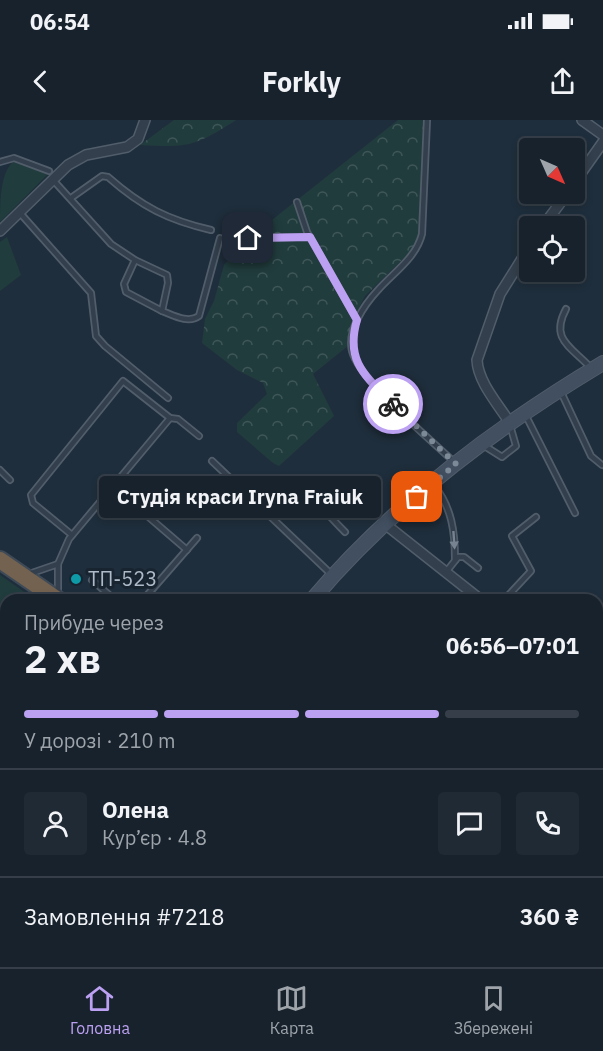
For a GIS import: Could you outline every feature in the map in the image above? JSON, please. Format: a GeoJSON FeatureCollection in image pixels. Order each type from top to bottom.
{"type":"FeatureCollection","features":[{"type":"Feature","properties":{"kind":"highway"},"geometry":{"type":"LineString","coordinates":[[0,560],[50,594]]}},
{"type":"Feature","properties":{"kind":"main road"},"geometry":{"type":"LineString","coordinates":[[317,594],[385,524],[432,483],[525,412],[598,366]]}},
{"type":"Feature","properties":{"kind":"street"},"geometry":{"type":"LineString","coordinates":[[0,231],[68,165],[86,155],[127,147],[138,139],[145,120]]}},
{"type":"Feature","properties":{"kind":"street"},"geometry":{"type":"LineString","coordinates":[[582,120],[603,135]]}},
{"type":"Feature","properties":{"kind":"street"},"geometry":{"type":"LineString","coordinates":[[585,167],[603,142]]}},
{"type":"Feature","properties":{"kind":"street"},"geometry":{"type":"LineString","coordinates":[[510,423],[482,379],[477,360],[500,294],[519,264]]}},
{"type":"Feature","properties":{"kind":"street"},"geometry":{"type":"LineString","coordinates":[[385,524],[474,594]]}},
{"type":"Feature","properties":{"kind":"lane"},"geometry":{"type":"LineString","coordinates":[[427,120],[422,234],[418,249],[369,299],[357,320],[352,337],[355,359],[379,390],[456,464]]}},
{"type":"Feature","properties":{"kind":"lane"},"geometry":{"type":"LineString","coordinates":[[0,162],[14,158],[49,171]]}},
{"type":"Feature","properties":{"kind":"lane"},"geometry":{"type":"LineString","coordinates":[[70,198],[97,179],[108,177],[159,214],[175,221],[212,230]]}},
{"type":"Feature","properties":{"kind":"lane"},"geometry":{"type":"LineString","coordinates":[[54,181],[111,244],[135,260],[167,275],[168,283],[162,310]]}},
{"type":"Feature","properties":{"kind":"lane"},"geometry":{"type":"LineString","coordinates":[[297,202],[310,237],[357,320]]}},
{"type":"Feature","properties":{"kind":"lane"},"geometry":{"type":"LineString","coordinates":[[20,213],[91,293],[96,336],[168,398]]}},
{"type":"Feature","properties":{"kind":"lane"},"geometry":{"type":"LineString","coordinates":[[248,238],[310,237]]}},
{"type":"Feature","properties":{"kind":"lane"},"geometry":{"type":"LineString","coordinates":[[135,260],[124,284],[126,292],[162,310],[195,320],[199,316],[220,238]]}},
{"type":"Feature","properties":{"kind":"lane"},"geometry":{"type":"LineString","coordinates":[[567,309],[558,324],[559,335],[598,366]]}},
{"type":"Feature","properties":{"kind":"lane"},"geometry":{"type":"LineString","coordinates":[[72,535],[33,503],[31,495],[123,381],[170,418],[178,419],[199,436]]}},
{"type":"Feature","properties":{"kind":"lane"},"geometry":{"type":"LineString","coordinates":[[560,390],[591,456],[602,465]]}},
{"type":"Feature","properties":{"kind":"lane"},"geometry":{"type":"LineString","coordinates":[[525,412],[575,513]]}},
{"type":"Feature","properties":{"kind":"lane"},"geometry":{"type":"LineString","coordinates":[[58,594],[56,581],[58,564],[72,535],[170,418]]}},
{"type":"Feature","properties":{"kind":"lane"},"geometry":{"type":"LineString","coordinates":[[482,444],[502,457],[516,446],[510,423]]}},
{"type":"Feature","properties":{"kind":"lane"},"geometry":{"type":"LineString","coordinates":[[212,461],[333,575]]}},
{"type":"Feature","properties":{"kind":"lane"},"geometry":{"type":"LineString","coordinates":[[0,470],[10,480]]}},
{"type":"Feature","properties":{"kind":"lane"},"geometry":{"type":"LineString","coordinates":[[432,483],[449,508],[453,523],[455,560]]}},
{"type":"Feature","properties":{"kind":"lane"},"geometry":{"type":"LineString","coordinates":[[254,500],[265,489],[288,484],[303,491],[345,532]]}},
{"type":"Feature","properties":{"kind":"lane"},"geometry":{"type":"LineString","coordinates":[[144,513],[187,550]]}},
{"type":"Feature","properties":{"kind":"lane"},"geometry":{"type":"LineString","coordinates":[[510,594],[531,571],[512,536],[536,516]]}},
{"type":"Feature","properties":{"kind":"lane"},"geometry":{"type":"LineString","coordinates":[[147,594],[197,538]]}},
{"type":"Feature","properties":{"kind":"lane"},"geometry":{"type":"LineString","coordinates":[[446,572],[455,560],[464,557],[478,568]]}},
{"type":"Feature","properties":{"kind":"lane"},"geometry":{"type":"LineString","coordinates":[[22,575],[58,564]]}},
{"type":"Feature","properties":{"kind":"lane"},"geometry":{"type":"LineString","coordinates":[[92,580],[108,594]]}},
{"type":"Feature","properties":{"kind":"green space"},"geometry":{"type":"Polygon","coordinates":[[[174,120],[236,120],[211,135],[191,143],[170,146],[140,145],[174,120]]]}},
{"type":"Feature","properties":{"kind":"green space"},"geometry":{"type":"Polygon","coordinates":[[[398,120],[423,120],[422,227],[414,248],[365,296],[352,321],[359,337],[313,374],[334,416],[279,466],[237,432],[237,423],[267,394],[263,383],[237,370],[202,343],[205,319],[214,301],[224,265],[243,243],[398,120]]]}},
{"type":"Feature","properties":{"kind":"green space"},"geometry":{"type":"Polygon","coordinates":[[[13,162],[48,174],[0,222],[3,181],[5,173],[13,162]]]}},
{"type":"Feature","properties":{"kind":"green space"},"geometry":{"type":"Polygon","coordinates":[[[7,237],[21,275],[0,291],[0,242],[7,237]]]}},
{"type":"Feature","properties":{"kind":"green space"},"geometry":{"type":"Polygon","coordinates":[[[0,575],[27,594],[0,594],[0,575]]]}},
{"type":"Feature","properties":{"kind":"way so far"},"geometry":{"type":"LineString","coordinates":[[393,404],[456,464],[417,497]]}},
{"type":"Feature","properties":{"kind":"place","name":"Студія краси Iryna Fraiuk"},"geometry":{"type":"Point","coordinates":[417,497]}},
{"type":"Feature","properties":{"kind":"place","name":"ТП-523"},"geometry":{"type":"Point","coordinates":[76,579]}},
{"type":"Feature","properties":{"kind":"route"},"geometry":{"type":"LineString","coordinates":[[248,238],[310,237],[357,320],[352,337],[355,359],[393,404]]}}]}
